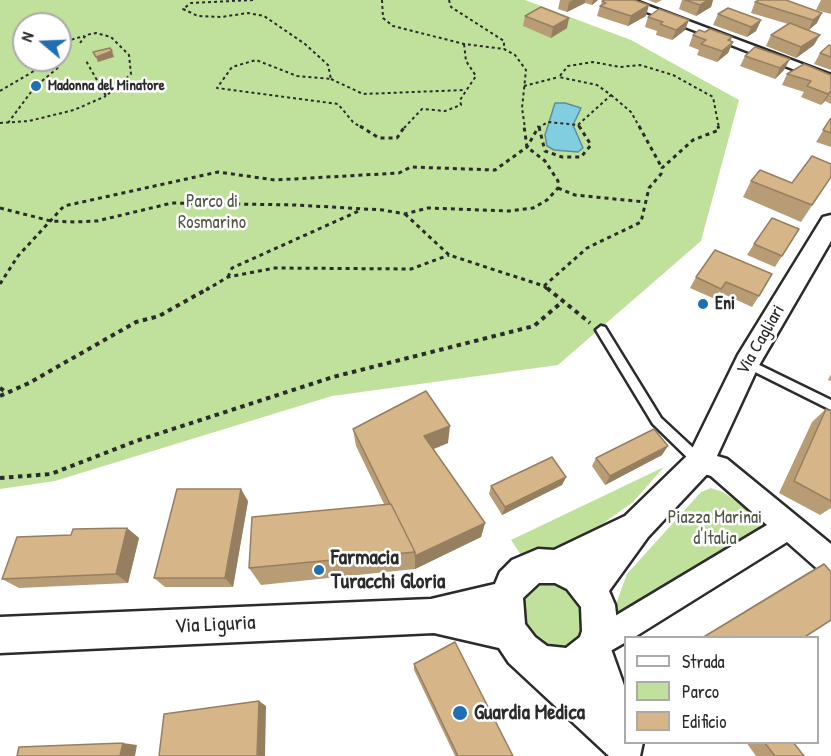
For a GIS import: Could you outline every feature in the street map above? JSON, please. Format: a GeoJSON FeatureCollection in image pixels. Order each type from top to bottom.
{"type":"FeatureCollection","features":[{"type":"Feature","properties":{"kind":"street"},"geometry":{"type":"LineString","coordinates":[[622,0],[831,80]]}},
{"type":"Feature","properties":{"kind":"street","name":"Via Cagliari"},"geometry":{"type":"LineString","coordinates":[[700,462],[747,363],[831,222]]}},
{"type":"Feature","properties":{"kind":"street"},"geometry":{"type":"LineString","coordinates":[[590,589],[637,526],[700,462],[718,467],[831,562]]}},
{"type":"Feature","properties":{"kind":"street"},"geometry":{"type":"LineString","coordinates":[[556,567],[637,526]]}},
{"type":"Feature","properties":{"kind":"street"},"geometry":{"type":"LineString","coordinates":[[537,661],[549,665],[566,666],[576,663],[594,646],[787,527]]}},
{"type":"Feature","properties":{"kind":"street"},"geometry":{"type":"LineString","coordinates":[[624,738],[594,646],[601,622],[598,605],[590,589],[579,577],[556,567],[538,566],[524,572],[512,584],[506,598],[505,615],[510,633],[522,650],[537,661],[628,750]]}},
{"type":"Feature","properties":{"kind":"street"},"geometry":{"type":"LineString","coordinates":[[431,616],[506,598]]}},
{"type":"Feature","properties":{"kind":"street"},"geometry":{"type":"LineString","coordinates":[[431,616],[510,633]]}},
{"type":"Feature","properties":{"kind":"street","name":"Via Liguria"},"geometry":{"type":"LineString","coordinates":[[0,635],[431,616]]}},
{"type":"Feature","properties":{"kind":"lane"},"geometry":{"type":"LineString","coordinates":[[601,330],[657,421],[700,462]]}},
{"type":"Feature","properties":{"kind":"lane"},"geometry":{"type":"LineString","coordinates":[[747,363],[831,405]]}},
{"type":"Feature","properties":{"kind":"path"},"geometry":{"type":"LineString","coordinates":[[254,0],[191,3],[183,9],[198,16],[221,17],[248,14],[264,16],[306,45],[328,65],[331,79]]}},
{"type":"Feature","properties":{"kind":"path"},"geometry":{"type":"LineString","coordinates":[[382,0],[383,18],[393,26],[464,44],[504,49],[515,55],[526,70],[522,108],[527,147],[554,171],[558,188]]}},
{"type":"Feature","properties":{"kind":"path"},"geometry":{"type":"LineString","coordinates":[[449,0],[451,7],[504,41],[504,49]]}},
{"type":"Feature","properties":{"kind":"path"},"geometry":{"type":"LineString","coordinates":[[0,123],[74,110],[106,96],[131,74],[129,55],[111,37],[96,33],[72,40]]}},
{"type":"Feature","properties":{"kind":"path"},"geometry":{"type":"LineString","coordinates":[[80,43],[84,36]]}},
{"type":"Feature","properties":{"kind":"path"},"geometry":{"type":"LineString","coordinates":[[464,44],[465,61],[476,75],[460,100],[461,105],[445,111],[422,109],[409,121],[397,138],[379,138],[353,122],[338,104],[217,88],[232,67],[256,60],[297,76],[331,79],[363,94],[465,90]]}},
{"type":"Feature","properties":{"kind":"path"},"geometry":{"type":"LineString","coordinates":[[85,59],[106,96]]}},
{"type":"Feature","properties":{"kind":"path"},"geometry":{"type":"LineString","coordinates":[[559,77],[568,66],[593,62],[620,67],[640,65],[673,75],[713,97],[718,130],[693,140],[662,168]]}},
{"type":"Feature","properties":{"kind":"path"},"geometry":{"type":"LineString","coordinates":[[0,91],[32,72]]}},
{"type":"Feature","properties":{"kind":"path"},"geometry":{"type":"LineString","coordinates":[[42,81],[53,72]]}},
{"type":"Feature","properties":{"kind":"path"},"geometry":{"type":"LineString","coordinates":[[524,86],[543,79],[559,77],[597,85],[631,112],[662,168],[661,174],[649,188],[641,222],[587,248],[544,286]]}},
{"type":"Feature","properties":{"kind":"path"},"geometry":{"type":"LineString","coordinates":[[8,123],[31,92]]}},
{"type":"Feature","properties":{"kind":"path"},"geometry":{"type":"LineString","coordinates":[[0,284],[18,256],[64,206],[218,172],[275,180],[399,172],[411,167],[495,170],[527,147],[539,126],[548,122],[578,125],[611,95]]}},
{"type":"Feature","properties":{"kind":"path"},"geometry":{"type":"LineString","coordinates":[[539,126],[545,151],[562,157],[581,157],[591,145],[578,125]]}},
{"type":"Feature","properties":{"kind":"path"},"geometry":{"type":"LineString","coordinates":[[558,188],[575,195],[645,202]]}},
{"type":"Feature","properties":{"kind":"path"},"geometry":{"type":"LineString","coordinates":[[0,208],[51,221],[98,221],[172,203],[364,208],[405,214],[428,208],[494,211],[533,208],[547,200],[558,188]]}},
{"type":"Feature","properties":{"kind":"path"},"geometry":{"type":"LineString","coordinates":[[228,278],[232,268],[364,208]]}},
{"type":"Feature","properties":{"kind":"path"},"geometry":{"type":"LineString","coordinates":[[405,214],[449,255],[544,286],[601,330]]}},
{"type":"Feature","properties":{"kind":"path"},"geometry":{"type":"LineString","coordinates":[[0,396],[136,322],[159,316],[228,278],[275,268],[411,269],[449,255]]}},
{"type":"Feature","properties":{"kind":"path"},"geometry":{"type":"LineString","coordinates":[[0,478],[51,474],[136,441],[195,424],[333,376],[534,326],[563,301]]}},
{"type":"Feature","properties":{"kind":"path"},"geometry":{"type":"LineString","coordinates":[[0,388],[8,393]]}},
{"type":"Feature","properties":{"kind":"green space","name":"Parco di Rosmarino"},"geometry":{"type":"Polygon","coordinates":[[[0,0],[525,0],[631,40],[739,100],[701,241],[558,365],[332,396],[55,481],[0,489],[0,0]]]}},
{"type":"Feature","properties":{"kind":"green space"},"geometry":{"type":"Polygon","coordinates":[[[664,467],[633,502],[562,553],[523,558],[511,540],[664,467]]]}},
{"type":"Feature","properties":{"kind":"green space","name":"Piazza Marinai d'Italia"},"geometry":{"type":"Polygon","coordinates":[[[711,488],[723,492],[777,530],[620,625],[616,604],[627,574],[701,492],[711,488]]]}},
{"type":"Feature","properties":{"kind":"green space"},"geometry":{"type":"Polygon","coordinates":[[[541,579],[572,587],[586,607],[582,639],[569,650],[549,651],[521,628],[518,602],[541,579]]]}},
{"type":"Feature","properties":{"kind":"water"},"geometry":{"type":"Polygon","coordinates":[[[555,103],[565,103],[581,108],[573,125],[583,148],[578,152],[554,150],[547,146],[545,135],[555,103]]]}},
{"type":"Feature","properties":{"kind":"building"},"geometry":{"type":"Polygon","coordinates":[[[634,0],[649,5],[631,16],[600,6],[606,3],[602,1],[634,0]]]}},
{"type":"Feature","properties":{"kind":"building"},"geometry":{"type":"Polygon","coordinates":[[[685,0],[708,0],[700,5],[685,0]]]}},
{"type":"Feature","properties":{"kind":"building"},"geometry":{"type":"Polygon","coordinates":[[[786,0],[822,13],[813,20],[755,2],[786,0]]]}},
{"type":"Feature","properties":{"kind":"building"},"geometry":{"type":"Polygon","coordinates":[[[541,7],[569,18],[553,27],[525,16],[541,7]]]}},
{"type":"Feature","properties":{"kind":"building"},"geometry":{"type":"Polygon","coordinates":[[[728,8],[761,20],[751,27],[718,14],[728,8]]]}},
{"type":"Feature","properties":{"kind":"building"},"geometry":{"type":"Polygon","coordinates":[[[659,9],[689,20],[676,30],[648,17],[659,9]]]}},
{"type":"Feature","properties":{"kind":"building"},"geometry":{"type":"Polygon","coordinates":[[[790,23],[820,35],[801,47],[771,35],[790,23]]]}},
{"type":"Feature","properties":{"kind":"building"},"geometry":{"type":"Polygon","coordinates":[[[710,29],[732,37],[728,40],[733,42],[722,51],[701,44],[706,40],[693,35],[699,30],[705,32],[710,29]]]}},
{"type":"Feature","properties":{"kind":"building"},"geometry":{"type":"Polygon","coordinates":[[[829,45],[831,46],[831,57],[820,53],[829,45]]]}},
{"type":"Feature","properties":{"kind":"building"},"geometry":{"type":"Polygon","coordinates":[[[755,47],[790,59],[780,68],[745,56],[755,47]]]}},
{"type":"Feature","properties":{"kind":"building"},"geometry":{"type":"Polygon","coordinates":[[[110,48],[112,51],[96,57],[93,52],[110,48]]]}},
{"type":"Feature","properties":{"kind":"building"},"geometry":{"type":"Polygon","coordinates":[[[804,64],[831,75],[831,91],[828,94],[807,86],[811,81],[787,74],[804,64]]]}},
{"type":"Feature","properties":{"kind":"building"},"geometry":{"type":"Polygon","coordinates":[[[831,118],[831,133],[823,130],[831,118]]]}},
{"type":"Feature","properties":{"kind":"building"},"geometry":{"type":"Polygon","coordinates":[[[812,156],[831,164],[831,177],[812,205],[751,181],[760,170],[792,183],[812,156]]]}},
{"type":"Feature","properties":{"kind":"building"},"geometry":{"type":"Polygon","coordinates":[[[772,218],[799,229],[782,256],[754,244],[772,218]]]}},
{"type":"Feature","properties":{"kind":"building"},"geometry":{"type":"Polygon","coordinates":[[[715,250],[772,274],[759,296],[726,282],[721,289],[696,277],[715,250]]]}},
{"type":"Feature","properties":{"kind":"building"},"geometry":{"type":"Polygon","coordinates":[[[426,391],[450,426],[424,436],[485,523],[415,556],[353,429],[426,391]]]}},
{"type":"Feature","properties":{"kind":"building"},"geometry":{"type":"Polygon","coordinates":[[[826,409],[831,411],[831,501],[794,481],[826,409]]]}},
{"type":"Feature","properties":{"kind":"building"},"geometry":{"type":"Polygon","coordinates":[[[654,429],[668,446],[610,476],[596,458],[654,429]]]}},
{"type":"Feature","properties":{"kind":"building"},"geometry":{"type":"Polygon","coordinates":[[[552,457],[566,477],[505,507],[491,486],[552,457]]]}},
{"type":"Feature","properties":{"kind":"building"},"geometry":{"type":"Polygon","coordinates":[[[177,489],[241,489],[225,578],[154,578],[177,489]]]}},
{"type":"Feature","properties":{"kind":"building"},"geometry":{"type":"Polygon","coordinates":[[[391,504],[415,552],[249,568],[252,517],[391,504]]]}},
{"type":"Feature","properties":{"kind":"building"},"geometry":{"type":"Polygon","coordinates":[[[127,528],[116,574],[2,579],[17,537],[71,535],[73,529],[127,528]]]}},
{"type":"Feature","properties":{"kind":"building"},"geometry":{"type":"Polygon","coordinates":[[[824,564],[831,572],[831,620],[806,636],[705,636],[824,564]]]}},
{"type":"Feature","properties":{"kind":"building","name":"Guardia Medica"},"geometry":{"type":"Polygon","coordinates":[[[455,642],[513,756],[458,756],[414,664],[455,642]]]}},
{"type":"Feature","properties":{"kind":"building"},"geometry":{"type":"Polygon","coordinates":[[[259,701],[257,756],[159,756],[164,714],[259,701]]]}},
{"type":"Feature","properties":{"kind":"building"},"geometry":{"type":"Polygon","coordinates":[[[123,743],[120,756],[17,756],[19,747],[123,743]]]}},
{"type":"Feature","properties":{"kind":"building"},"geometry":{"type":"Polygon","coordinates":[[[766,744],[795,744],[804,756],[775,756],[766,744]]]}},
{"type":"Feature","properties":{"kind":"place","name":"Madonna del Minatore"},"geometry":{"type":"Point","coordinates":[36,86]}},
{"type":"Feature","properties":{"kind":"place","name":"Eni"},"geometry":{"type":"Point","coordinates":[703,304]}},
{"type":"Feature","properties":{"kind":"place","name":"Farmacia Turacchi Gloria"},"geometry":{"type":"Point","coordinates":[319,570]}},
{"type":"Feature","properties":{"kind":"place","name":"Guardia Medica"},"geometry":{"type":"Point","coordinates":[460,713]}}]}
